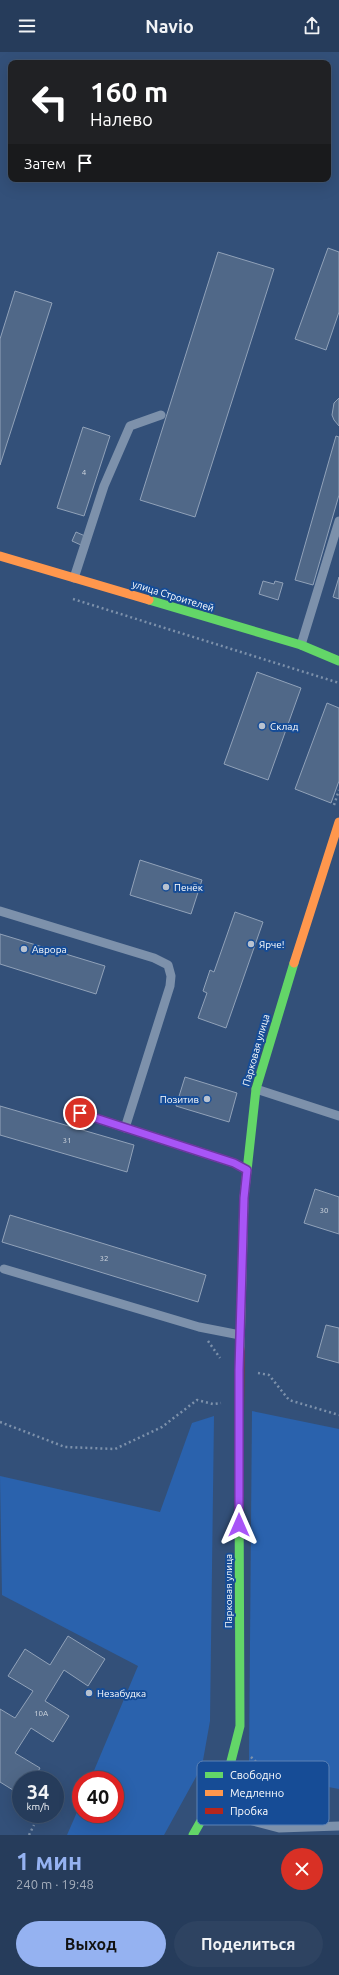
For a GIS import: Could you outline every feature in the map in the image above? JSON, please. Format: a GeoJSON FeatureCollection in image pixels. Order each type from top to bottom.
{"type":"FeatureCollection","features":[{"type":"Feature","properties":{"kind":"street","name":"улица Строителей"},"geometry":{"type":"LineString","coordinates":[[0,556],[301,645],[339,661]]}},
{"type":"Feature","properties":{"kind":"street","name":"Парковая улица"},"geometry":{"type":"LineString","coordinates":[[231,1761],[240,1726],[239,1370],[244,1198],[256,1089],[279,1010],[339,822]]}},
{"type":"Feature","properties":{"kind":"street","name":"Парковая улица"},"geometry":{"type":"LineString","coordinates":[[193,1835],[199,1825]]}},
{"type":"Feature","properties":{"kind":"lane"},"geometry":{"type":"LineString","coordinates":[[74,578],[104,486],[130,426],[161,415]]}},
{"type":"Feature","properties":{"kind":"lane"},"geometry":{"type":"LineString","coordinates":[[301,645],[339,522]]}},
{"type":"Feature","properties":{"kind":"lane"},"geometry":{"type":"LineString","coordinates":[[0,911],[154,958],[168,965],[172,976],[170,986],[125,1128]]}},
{"type":"Feature","properties":{"kind":"lane"},"geometry":{"type":"LineString","coordinates":[[256,1089],[339,1116]]}},
{"type":"Feature","properties":{"kind":"lane"},"geometry":{"type":"LineString","coordinates":[[80,1113],[234,1163],[247,1170]]}},
{"type":"Feature","properties":{"kind":"lane"},"geometry":{"type":"LineString","coordinates":[[4,1269],[199,1327],[228,1334],[240,1335]]}},
{"type":"Feature","properties":{"kind":"lane"},"geometry":{"type":"LineString","coordinates":[[260,1825],[279,1831],[323,1826],[339,1826]]}},
{"type":"Feature","properties":{"kind":"path"},"geometry":{"type":"LineString","coordinates":[[68,597],[339,683]]}},
{"type":"Feature","properties":{"kind":"path"},"geometry":{"type":"LineString","coordinates":[[199,1327],[227,1368],[239,1370]]}},
{"type":"Feature","properties":{"kind":"path"},"geometry":{"type":"LineString","coordinates":[[269,1375],[289,1400],[339,1415]]}},
{"type":"Feature","properties":{"kind":"path"},"geometry":{"type":"LineString","coordinates":[[0,1422],[65,1447],[115,1449],[162,1427],[197,1400],[212,1404],[227,1402]]}},
{"type":"Feature","properties":{"kind":"path"},"geometry":{"type":"LineString","coordinates":[[246,1753],[254,1761]]}},
{"type":"Feature","properties":{"kind":"path"},"geometry":{"type":"LineString","coordinates":[[29,1835],[34,1825]]}},
{"type":"Feature","properties":{"kind":"shaded area"},"geometry":{"type":"Polygon","coordinates":[[[252,1411],[339,1429],[339,1789],[329,1787],[329,1761],[249,1761],[252,1411]]]}},
{"type":"Feature","properties":{"kind":"shaded area"},"geometry":{"type":"Polygon","coordinates":[[[214,1416],[210,1721],[203,1761],[197,1761],[197,1775],[164,1835],[67,1835],[72,1823],[124,1823],[124,1771],[94,1771],[138,1666],[2,1595],[0,1476],[160,1512],[192,1423],[214,1416]]]}},
{"type":"Feature","properties":{"kind":"building"},"geometry":{"type":"Polygon","coordinates":[[[328,248],[339,252],[339,312],[326,350],[295,339],[328,248]]]}},
{"type":"Feature","properties":{"kind":"building"},"geometry":{"type":"Polygon","coordinates":[[[218,252],[274,269],[195,517],[140,500],[218,252]]]}},
{"type":"Feature","properties":{"kind":"building"},"geometry":{"type":"Polygon","coordinates":[[[15,291],[52,303],[0,465],[0,339],[15,291]]]}},
{"type":"Feature","properties":{"kind":"building"},"geometry":{"type":"Polygon","coordinates":[[[339,398],[339,426],[332,415],[334,403],[339,398]]]}},
{"type":"Feature","properties":{"kind":"building"},"geometry":{"type":"Polygon","coordinates":[[[83,427],[110,436],[84,516],[57,508],[83,427]]]}},
{"type":"Feature","properties":{"kind":"building"},"geometry":{"type":"Polygon","coordinates":[[[336,436],[339,437],[339,495],[313,585],[295,580],[336,436]]]}},
{"type":"Feature","properties":{"kind":"building"},"geometry":{"type":"Polygon","coordinates":[[[76,532],[85,536],[81,545],[72,541],[76,532]]]}},
{"type":"Feature","properties":{"kind":"building"},"geometry":{"type":"Polygon","coordinates":[[[339,577],[339,599],[333,597],[339,577]]]}},
{"type":"Feature","properties":{"kind":"building"},"geometry":{"type":"Polygon","coordinates":[[[263,581],[274,584],[275,581],[283,583],[278,600],[259,594],[263,581]]]}},
{"type":"Feature","properties":{"kind":"building","name":"Склад"},"geometry":{"type":"Polygon","coordinates":[[[257,672],[301,688],[268,780],[224,764],[257,672]]]}},
{"type":"Feature","properties":{"kind":"building","name":"Склад"},"geometry":{"type":"Polygon","coordinates":[[[327,703],[339,708],[339,781],[331,803],[295,789],[327,703]]]}},
{"type":"Feature","properties":{"kind":"building","name":"Пенёк"},"geometry":{"type":"Polygon","coordinates":[[[140,860],[202,880],[191,914],[130,895],[140,860]]]}},
{"type":"Feature","properties":{"kind":"building"},"geometry":{"type":"Polygon","coordinates":[[[235,912],[263,922],[226,1028],[198,1018],[207,993],[203,991],[210,970],[214,972],[235,912]]]}},
{"type":"Feature","properties":{"kind":"building","name":"Аврора"},"geometry":{"type":"Polygon","coordinates":[[[0,934],[105,966],[96,994],[0,964],[0,934]]]}},
{"type":"Feature","properties":{"kind":"building","name":"Позитив"},"geometry":{"type":"Polygon","coordinates":[[[185,1077],[237,1093],[229,1122],[176,1106],[185,1077]]]}},
{"type":"Feature","properties":{"kind":"building"},"geometry":{"type":"Polygon","coordinates":[[[0,1106],[134,1145],[127,1172],[0,1135],[0,1106]]]}},
{"type":"Feature","properties":{"kind":"building"},"geometry":{"type":"Polygon","coordinates":[[[315,1189],[339,1197],[339,1234],[304,1223],[315,1189]]]}},
{"type":"Feature","properties":{"kind":"building"},"geometry":{"type":"Polygon","coordinates":[[[10,1215],[206,1275],[198,1302],[2,1242],[10,1215]]]}},
{"type":"Feature","properties":{"kind":"building"},"geometry":{"type":"Polygon","coordinates":[[[326,1325],[339,1328],[339,1363],[317,1357],[326,1325]]]}},
{"type":"Feature","properties":{"kind":"building"},"geometry":{"type":"Polygon","coordinates":[[[68,1636],[105,1659],[88,1686],[64,1670],[45,1701],[69,1716],[53,1742],[31,1728],[15,1753],[40,1768],[38,1771],[12,1771],[12,1789],[0,1782],[0,1709],[15,1718],[33,1691],[8,1676],[25,1649],[50,1665],[68,1636]]]}},
{"type":"Feature","properties":{"kind":"traffic: fast"},"geometry":{"type":"LineString","coordinates":[[149,600],[301,645],[339,661]]}},
{"type":"Feature","properties":{"kind":"traffic: fast"},"geometry":{"type":"LineString","coordinates":[[240,1349],[244,1198],[256,1089],[294,963]]}},
{"type":"Feature","properties":{"kind":"traffic: fast"},"geometry":{"type":"LineString","coordinates":[[231,1761],[240,1726],[239,1485]]}},
{"type":"Feature","properties":{"kind":"traffic: fast"},"geometry":{"type":"LineString","coordinates":[[193,1835],[199,1825]]}},
{"type":"Feature","properties":{"kind":"traffic: slow"},"geometry":{"type":"LineString","coordinates":[[0,556],[149,600]]}},
{"type":"Feature","properties":{"kind":"traffic: slow"},"geometry":{"type":"LineString","coordinates":[[294,963],[339,822]]}},
{"type":"Feature","properties":{"kind":"traffic: jam"},"geometry":{"type":"LineString","coordinates":[[239,1485],[240,1349]]}},
{"type":"Feature","properties":{"kind":"place","name":"Склад"},"geometry":{"type":"Point","coordinates":[262,726]}},
{"type":"Feature","properties":{"kind":"place","name":"Пенёк"},"geometry":{"type":"Point","coordinates":[166,887]}},
{"type":"Feature","properties":{"kind":"place","name":"Ярче!"},"geometry":{"type":"Point","coordinates":[251,944]}},
{"type":"Feature","properties":{"kind":"place","name":"Аврора"},"geometry":{"type":"Point","coordinates":[24,949]}},
{"type":"Feature","properties":{"kind":"place","name":"Позитив"},"geometry":{"type":"Point","coordinates":[207,1099]}},
{"type":"Feature","properties":{"kind":"place","name":"Незабудка"},"geometry":{"type":"Point","coordinates":[89,1693]}},
{"type":"Feature","properties":{"kind":"route"},"geometry":{"type":"LineString","coordinates":[[80,1113],[234,1163],[247,1170],[244,1198],[239,1370],[239,1525]]}}]}
